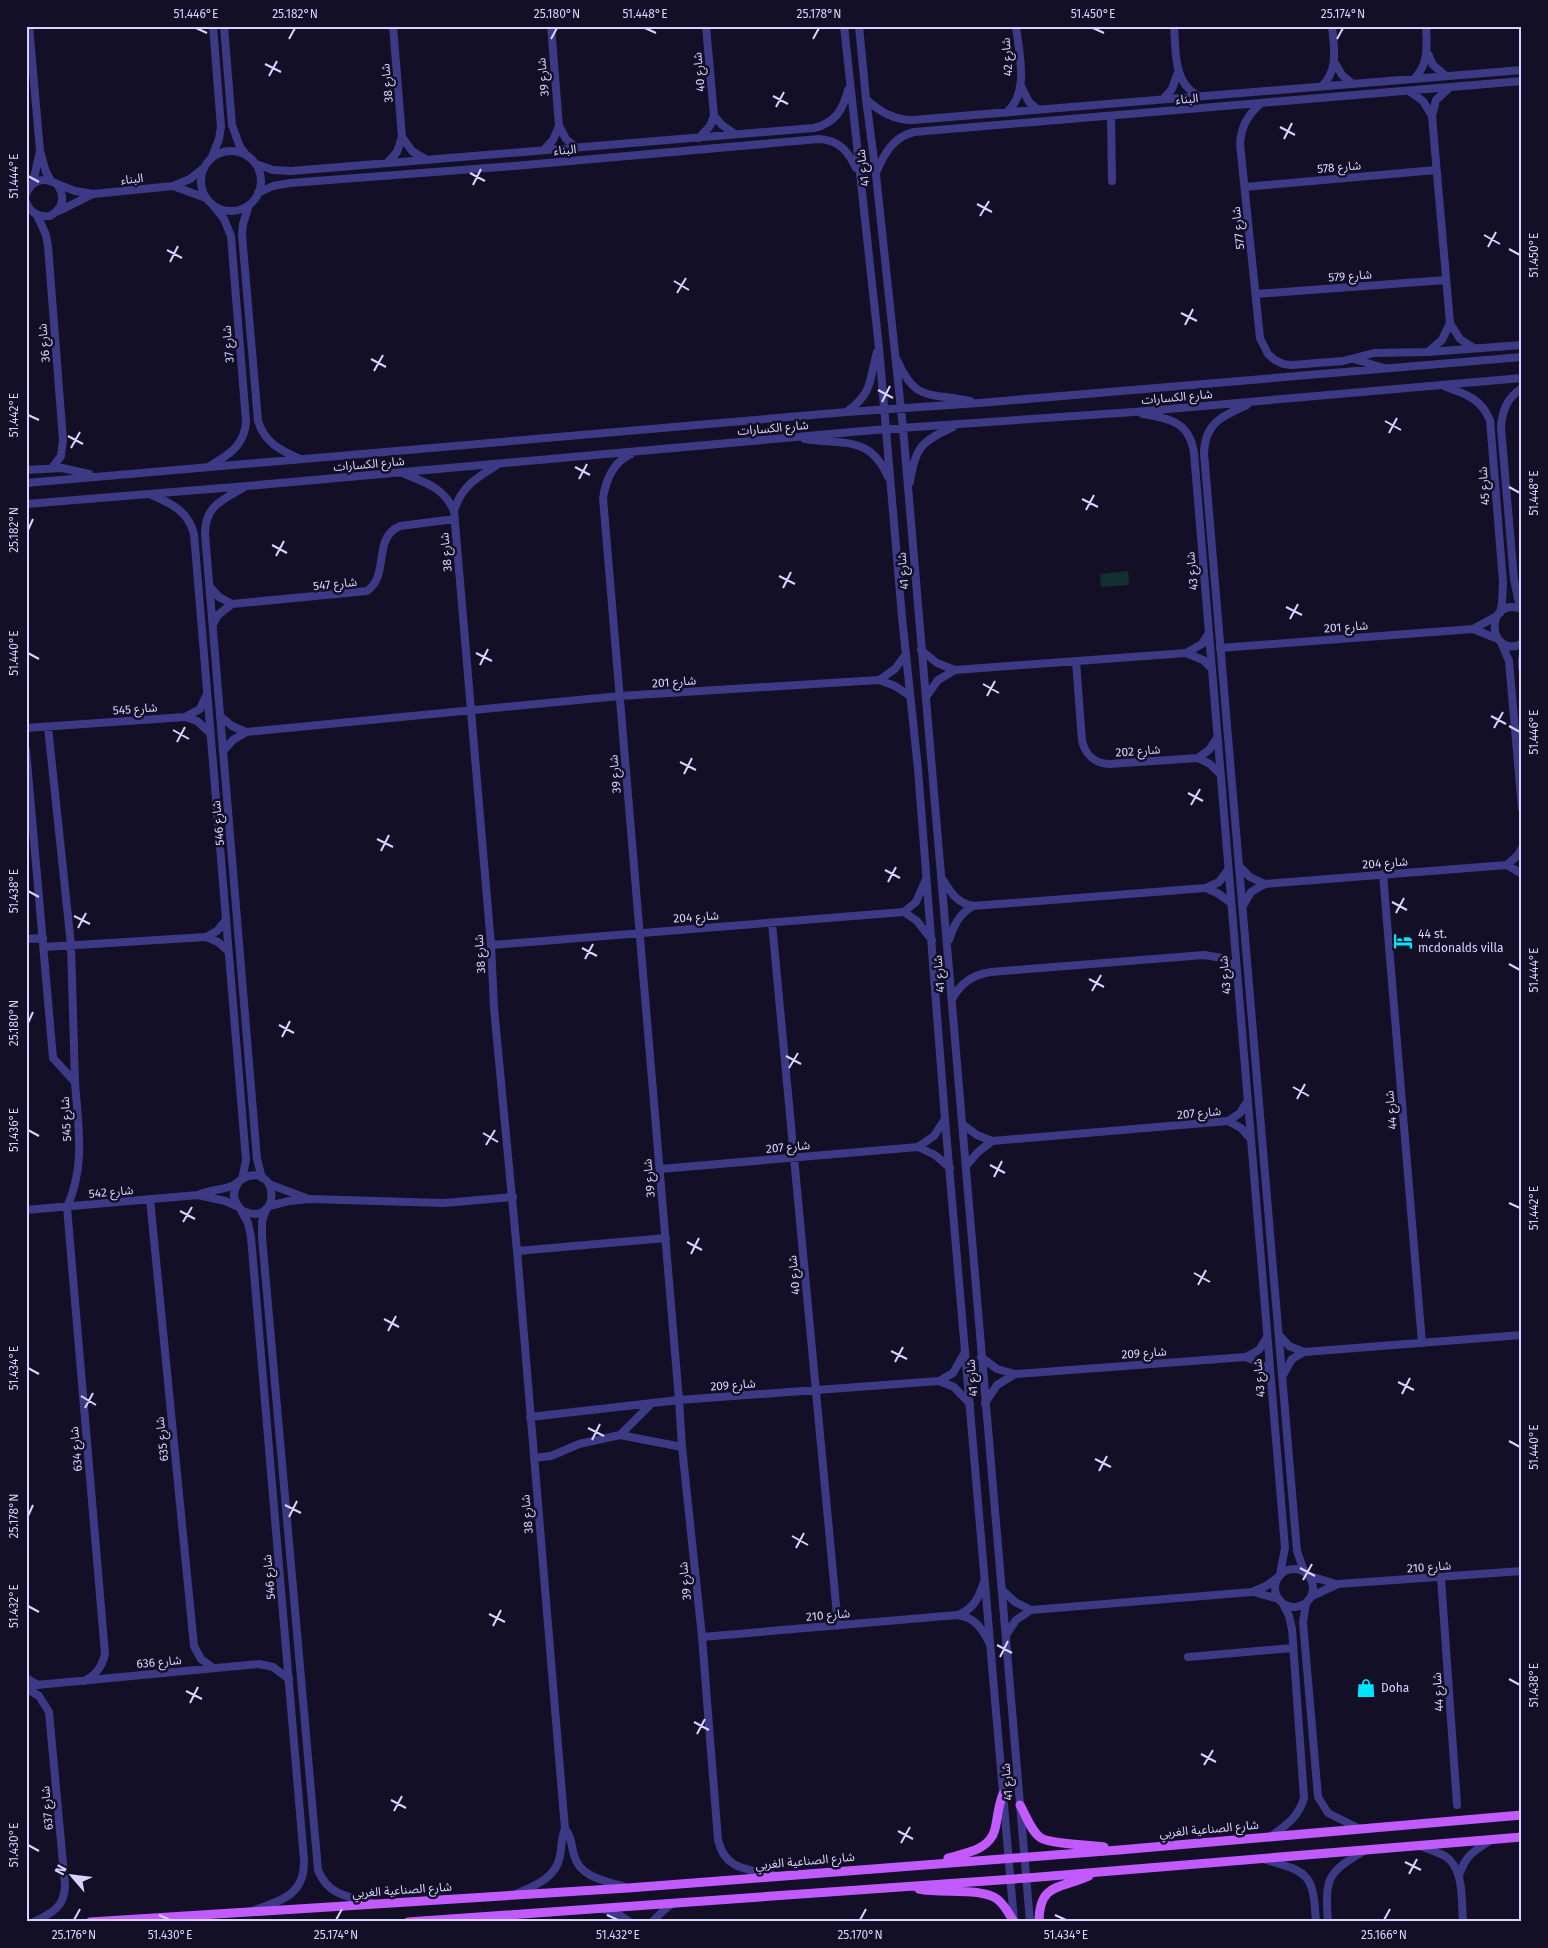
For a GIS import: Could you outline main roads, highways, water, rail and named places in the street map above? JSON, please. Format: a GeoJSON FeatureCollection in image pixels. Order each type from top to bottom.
{"type":"FeatureCollection","features":[{"type":"Feature","properties":{"kind":"main road"},"geometry":{"type":"LineString","coordinates":[[931,1863],[974,1851],[988,1842],[995,1829],[997,1812],[1003,1794]]}},
{"type":"Feature","properties":{"kind":"main road"},"geometry":{"type":"LineString","coordinates":[[1020,1805],[1031,1826],[1041,1838],[1053,1842],[1083,1844],[1119,1850]]}},
{"type":"Feature","properties":{"kind":"main road","name":"شارع الصناعية الغربي"},"geometry":{"type":"LineString","coordinates":[[90,1922],[628,1888],[931,1863],[1119,1850],[1522,1815]]}},
{"type":"Feature","properties":{"kind":"main road"},"geometry":{"type":"LineString","coordinates":[[408,1922],[910,1887],[1522,1836]]}},
{"type":"Feature","properties":{"kind":"main road"},"geometry":{"type":"LineString","coordinates":[[1039,1922],[1040,1905],[1044,1896],[1050,1890],[1098,1872]]}},
{"type":"Feature","properties":{"kind":"main road"},"geometry":{"type":"LineString","coordinates":[[910,1887],[940,1892],[987,1894],[998,1900],[1014,1922]]}},
{"type":"Feature","properties":{"kind":"place","name":"44 st. mcdonalds villa"},"geometry":{"type":"Point","coordinates":[1403,941]}},
{"type":"Feature","properties":{"kind":"place","name":"Doha"},"geometry":{"type":"Point","coordinates":[1366,1688]}}]}
